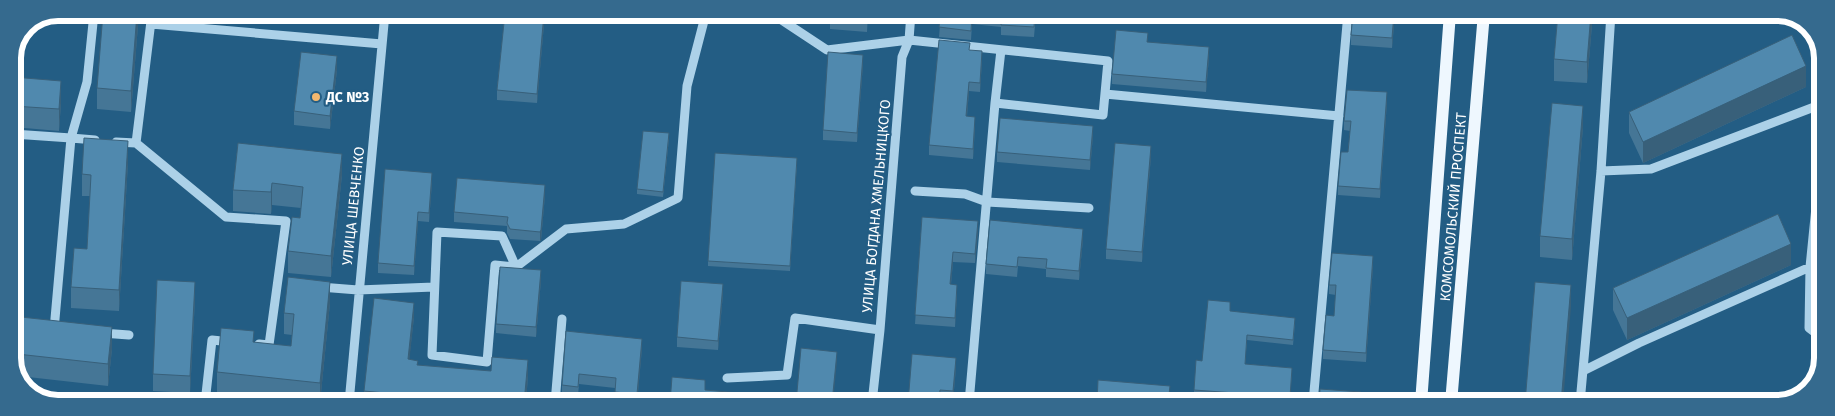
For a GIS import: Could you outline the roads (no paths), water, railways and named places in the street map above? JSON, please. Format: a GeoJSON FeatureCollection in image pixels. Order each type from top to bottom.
{"type":"FeatureCollection","features":[{"type":"Feature","properties":{"kind":"main road","name":"КОМСОМОЛЬСКИЙ ПРОСПЕКТ"},"geometry":{"type":"LineString","coordinates":[[1422,395],[1449,21]]}},
{"type":"Feature","properties":{"kind":"main road","name":"КОМСОМОЛЬСКИЙ ПРОСПЕКТ"},"geometry":{"type":"LineString","coordinates":[[1452,395],[1483,21]]}},
{"type":"Feature","properties":{"kind":"street"},"geometry":{"type":"LineString","coordinates":[[21,327],[50,330],[71,138],[87,82],[93,21]]}},
{"type":"Feature","properties":{"kind":"street"},"geometry":{"type":"LineString","coordinates":[[136,143],[151,21]]}},
{"type":"Feature","properties":{"kind":"street","name":"УЛИЦА ШЕВЧЕНКО"},"geometry":{"type":"LineString","coordinates":[[350,395],[384,21]]}},
{"type":"Feature","properties":{"kind":"street","name":"УЛИЦА ШЕВЧЕНКО"},"geometry":{"type":"LineString","coordinates":[[350,395],[384,21]]}},
{"type":"Feature","properties":{"kind":"street"},"geometry":{"type":"LineString","coordinates":[[516,267],[502,236],[437,232],[432,356],[487,362],[495,265],[516,267],[566,229],[624,224],[678,198],[687,86],[704,21]]}},
{"type":"Feature","properties":{"kind":"street"},"geometry":{"type":"LineString","coordinates":[[783,21],[827,50],[909,40],[1108,61],[1103,115],[995,103]]}},
{"type":"Feature","properties":{"kind":"street","name":"УЛИЦА БОГДАНА ХМЕЛЬНИЦКОГО"},"geometry":{"type":"LineString","coordinates":[[873,395],[880,330],[902,57],[909,40],[910,21]]}},
{"type":"Feature","properties":{"kind":"street"},"geometry":{"type":"LineString","coordinates":[[1314,395],[1347,21]]}},
{"type":"Feature","properties":{"kind":"street"},"geometry":{"type":"LineString","coordinates":[[1581,395],[1601,171],[1610,21]]}},
{"type":"Feature","properties":{"kind":"street"},"geometry":{"type":"LineString","coordinates":[[151,24],[382,44]]}},
{"type":"Feature","properties":{"kind":"street"},"geometry":{"type":"LineString","coordinates":[[973,395],[995,103],[1002,50]]}},
{"type":"Feature","properties":{"kind":"street"},"geometry":{"type":"LineString","coordinates":[[1105,94],[1339,116]]}},
{"type":"Feature","properties":{"kind":"street"},"geometry":{"type":"LineString","coordinates":[[1601,171],[1650,169],[1814,107]]}},
{"type":"Feature","properties":{"kind":"street"},"geometry":{"type":"LineString","coordinates":[[21,135],[136,143],[226,217],[286,221],[281,284],[269,345],[212,340],[206,395]]}},
{"type":"Feature","properties":{"kind":"street"},"geometry":{"type":"LineString","coordinates":[[915,191],[965,194],[987,202],[1089,208]]}},
{"type":"Feature","properties":{"kind":"street"},"geometry":{"type":"LineString","coordinates":[[1814,227],[1810,267],[1809,328],[1814,332]]}},
{"type":"Feature","properties":{"kind":"street"},"geometry":{"type":"LineString","coordinates":[[1583,371],[1639,343],[1810,267]]}},
{"type":"Feature","properties":{"kind":"street"},"geometry":{"type":"LineString","coordinates":[[308,286],[358,290],[434,288]]}},
{"type":"Feature","properties":{"kind":"street"},"geometry":{"type":"LineString","coordinates":[[727,378],[787,374],[795,318],[880,330]]}},
{"type":"Feature","properties":{"kind":"street"},"geometry":{"type":"LineString","coordinates":[[556,395],[562,319]]}},
{"type":"Feature","properties":{"kind":"street"},"geometry":{"type":"LineString","coordinates":[[92,332],[128,335]]}},
{"type":"Feature","properties":{"kind":"place","name":"ДС №3"},"geometry":{"type":"Point","coordinates":[316,97]}}]}
